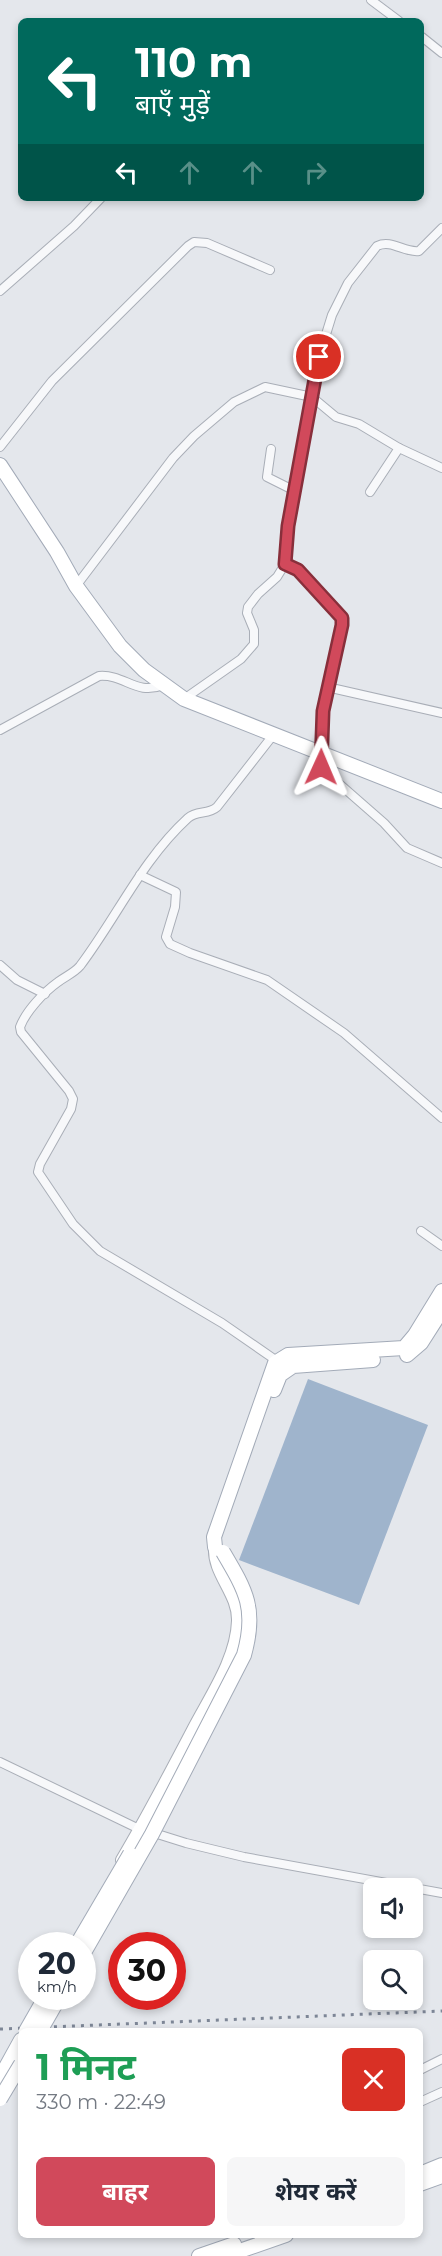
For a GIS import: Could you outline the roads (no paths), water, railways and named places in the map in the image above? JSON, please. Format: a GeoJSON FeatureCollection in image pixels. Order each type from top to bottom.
{"type":"FeatureCollection","features":[{"type":"Feature","properties":{"kind":"main road"},"geometry":{"type":"LineString","coordinates":[[0,465],[57,552],[76,586],[120,646],[163,685],[184,699],[442,801]]}},
{"type":"Feature","properties":{"kind":"main road"},"geometry":{"type":"LineString","coordinates":[[84,1932],[145,1831],[239,1652],[244,1624],[241,1601],[214,1537],[278,1361],[288,1355],[404,1348],[415,1335],[442,1291]]}},
{"type":"Feature","properties":{"kind":"main road"},"geometry":{"type":"LineString","coordinates":[[96,1932],[152,1834],[244,1654],[248,1641],[250,1611],[247,1598],[220,1550],[221,1540],[280,1376],[293,1366],[394,1359],[409,1354],[421,1343],[442,1310]]}},
{"type":"Feature","properties":{"kind":"main road"},"geometry":{"type":"LineString","coordinates":[[28,2028],[38,2010]]}},
{"type":"Feature","properties":{"kind":"main road"},"geometry":{"type":"LineString","coordinates":[[42,2028],[52,2010]]}},
{"type":"Feature","properties":{"kind":"main road"},"geometry":{"type":"LineString","coordinates":[[0,2078],[18,2045]]}},
{"type":"Feature","properties":{"kind":"main road"},"geometry":{"type":"LineString","coordinates":[[1,2103],[18,2070]]}},
{"type":"Feature","properties":{"kind":"main road"},"geometry":{"type":"LineString","coordinates":[[423,2173],[442,2165]]}},
{"type":"Feature","properties":{"kind":"main road"},"geometry":{"type":"LineString","coordinates":[[423,2183],[442,2176]]}},
{"type":"Feature","properties":{"kind":"main road"},"geometry":{"type":"LineString","coordinates":[[199,2256],[250,2238]]}},
{"type":"Feature","properties":{"kind":"main road"},"geometry":{"type":"LineString","coordinates":[[225,2256],[277,2238]]}},
{"type":"Feature","properties":{"kind":"street"},"geometry":{"type":"LineString","coordinates":[[371,0],[396,18]]}},
{"type":"Feature","properties":{"kind":"street"},"geometry":{"type":"LineString","coordinates":[[424,40],[442,53]]}},
{"type":"Feature","properties":{"kind":"street"},"geometry":{"type":"LineString","coordinates":[[0,291],[74,226],[98,201]]}},
{"type":"Feature","properties":{"kind":"street"},"geometry":{"type":"LineString","coordinates":[[184,699],[250,650],[255,637],[247,613],[248,607],[258,594],[277,577],[285,564],[295,491],[319,357],[338,301],[348,283],[371,252],[380,244],[386,243],[415,252],[419,251],[442,228]]}},
{"type":"Feature","properties":{"kind":"street"},"geometry":{"type":"LineString","coordinates":[[0,447],[52,381],[194,242],[207,243],[270,270]]}},
{"type":"Feature","properties":{"kind":"street"},"geometry":{"type":"LineString","coordinates":[[76,586],[173,458],[194,436],[234,402],[265,387],[312,397],[336,417],[359,424],[399,448],[442,468]]}},
{"type":"Feature","properties":{"kind":"street"},"geometry":{"type":"LineString","coordinates":[[370,492],[399,448]]}},
{"type":"Feature","properties":{"kind":"street"},"geometry":{"type":"LineString","coordinates":[[271,449],[267,477],[295,491]]}},
{"type":"Feature","properties":{"kind":"street"},"geometry":{"type":"LineString","coordinates":[[285,564],[298,570],[342,618],[323,711],[321,767],[384,823],[407,848],[442,863]]}},
{"type":"Feature","properties":{"kind":"street"},"geometry":{"type":"LineString","coordinates":[[0,730],[99,676],[114,677],[148,689],[163,685]]}},
{"type":"Feature","properties":{"kind":"street"},"geometry":{"type":"LineString","coordinates":[[327,687],[442,713]]}},
{"type":"Feature","properties":{"kind":"street"},"geometry":{"type":"LineString","coordinates":[[274,734],[217,807],[209,813],[196,813],[190,816],[166,842],[140,875],[79,967],[45,994],[21,1024],[21,1032],[69,1090],[73,1104],[40,1164],[38,1172],[73,1224],[100,1251],[222,1323],[278,1361]]}},
{"type":"Feature","properties":{"kind":"street"},"geometry":{"type":"LineString","coordinates":[[140,875],[176,892],[175,907],[166,937],[170,944],[267,980],[344,1034],[442,1118]]}},
{"type":"Feature","properties":{"kind":"street"},"geometry":{"type":"LineString","coordinates":[[0,965],[17,980],[45,994]]}},
{"type":"Feature","properties":{"kind":"street"},"geometry":{"type":"LineString","coordinates":[[421,1230],[442,1246]]}},
{"type":"Feature","properties":{"kind":"street"},"geometry":{"type":"LineString","coordinates":[[79,1932],[141,1829],[231,1656],[238,1620],[237,1607],[216,1564],[220,1550]]}},
{"type":"Feature","properties":{"kind":"street"},"geometry":{"type":"LineString","coordinates":[[96,1941],[158,1834],[245,1663],[255,1637],[256,1615],[249,1592],[220,1550]]}},
{"type":"Feature","properties":{"kind":"street"},"geometry":{"type":"LineString","coordinates":[[0,1762],[141,1829],[244,1857],[442,1893]]}},
{"type":"Feature","properties":{"kind":"street"},"geometry":{"type":"LineString","coordinates":[[23,2028],[33,2010]]}},
{"type":"Feature","properties":{"kind":"street"},"geometry":{"type":"LineString","coordinates":[[47,2028],[56,2010]]}},
{"type":"Feature","properties":{"kind":"street"},"geometry":{"type":"LineString","coordinates":[[0,2068],[18,2036]]}},
{"type":"Feature","properties":{"kind":"street"},"geometry":{"type":"LineString","coordinates":[[423,2068],[442,2059]]}},
{"type":"Feature","properties":{"kind":"street"},"geometry":{"type":"LineString","coordinates":[[1,2103],[5,2087],[18,2075]]}},
{"type":"Feature","properties":{"kind":"street"},"geometry":{"type":"LineString","coordinates":[[423,2101],[442,2092]]}},
{"type":"Feature","properties":{"kind":"water"},"geometry":{"type":"Polygon","coordinates":[[[308,1379],[428,1425],[359,1605],[239,1560],[308,1379]]]}},
{"type":"Feature","properties":{"kind":"railway"},"geometry":{"type":"LineString","coordinates":[[25,2028],[442,2011]]}},
{"type":"Feature","properties":{"kind":"railway"},"geometry":{"type":"LineString","coordinates":[[0,2029],[18,2028]]}}]}
